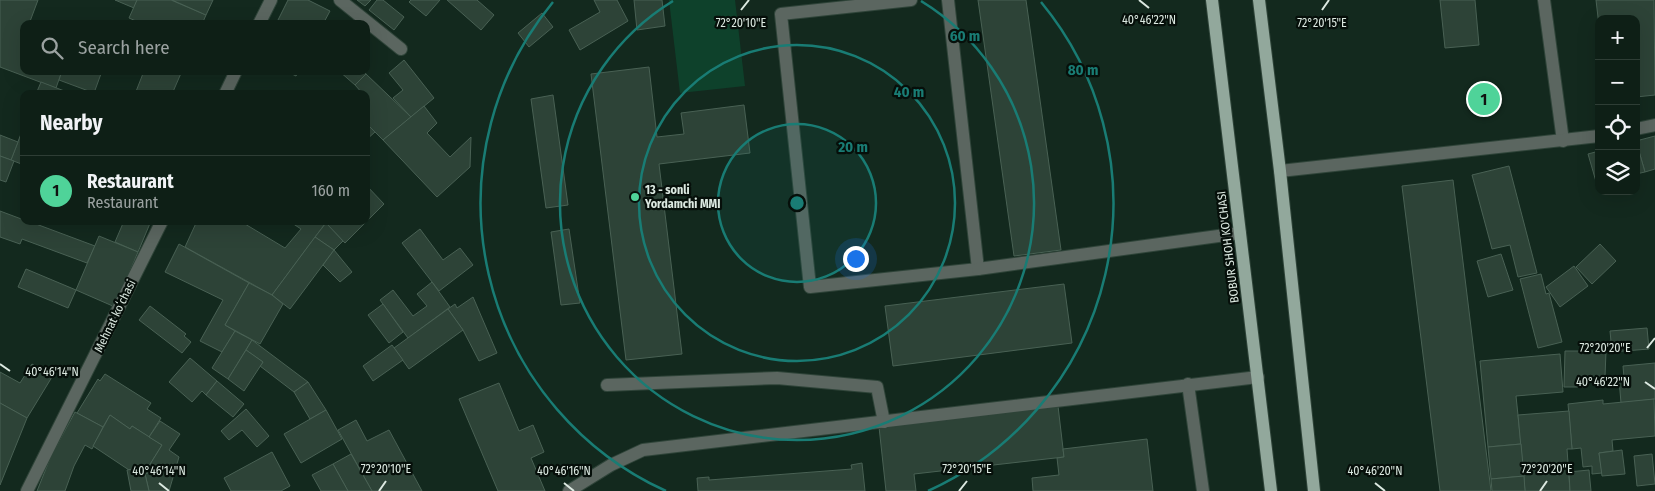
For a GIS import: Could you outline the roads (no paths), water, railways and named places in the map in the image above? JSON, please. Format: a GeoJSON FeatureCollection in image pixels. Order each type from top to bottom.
{"type":"FeatureCollection","features":[{"type":"Feature","properties":{"kind":"main road","name":"BOBUR SHOH KO'CHASI"},"geometry":{"type":"LineString","coordinates":[[1212,0],[1271,491]]}},
{"type":"Feature","properties":{"kind":"main road"},"geometry":{"type":"LineString","coordinates":[[1259,0],[1280,171],[1314,491]]}},
{"type":"Feature","properties":{"kind":"street"},"geometry":{"type":"LineString","coordinates":[[261,20],[271,0]]}},
{"type":"Feature","properties":{"kind":"street"},"geometry":{"type":"LineString","coordinates":[[340,0],[365,20]]}},
{"type":"Feature","properties":{"kind":"street"},"geometry":{"type":"LineString","coordinates":[[911,0],[781,14],[810,287],[978,269],[1240,233]]}},
{"type":"Feature","properties":{"kind":"street"},"geometry":{"type":"LineString","coordinates":[[948,0],[978,269]]}},
{"type":"Feature","properties":{"kind":"street"},"geometry":{"type":"LineString","coordinates":[[1544,0],[1563,141]]}},
{"type":"Feature","properties":{"kind":"street"},"geometry":{"type":"LineString","coordinates":[[370,24],[401,49]]}},
{"type":"Feature","properties":{"kind":"street"},"geometry":{"type":"LineString","coordinates":[[227,90],[234,75]]}},
{"type":"Feature","properties":{"kind":"street"},"geometry":{"type":"LineString","coordinates":[[1640,128],[1655,125]]}},
{"type":"Feature","properties":{"kind":"street"},"geometry":{"type":"LineString","coordinates":[[1280,171],[1595,137]]}},
{"type":"Feature","properties":{"kind":"street","name":"Mehnat koʻchasi"},"geometry":{"type":"LineString","coordinates":[[27,491],[160,225]]}},
{"type":"Feature","properties":{"kind":"street"},"geometry":{"type":"LineString","coordinates":[[570,491],[611,465],[643,450],[1258,377]]}},
{"type":"Feature","properties":{"kind":"street"},"geometry":{"type":"LineString","coordinates":[[606,385],[777,378],[877,387],[884,422]]}},
{"type":"Feature","properties":{"kind":"street"},"geometry":{"type":"LineString","coordinates":[[1188,384],[1203,491]]}},
{"type":"Feature","properties":{"kind":"place","name":"Restaurant"},"geometry":{"type":"Point","coordinates":[1484,99]}},
{"type":"Feature","properties":{"kind":"place","name":"13 - sonli Yordamchi MMI"},"geometry":{"type":"Point","coordinates":[635,197]}}]}
